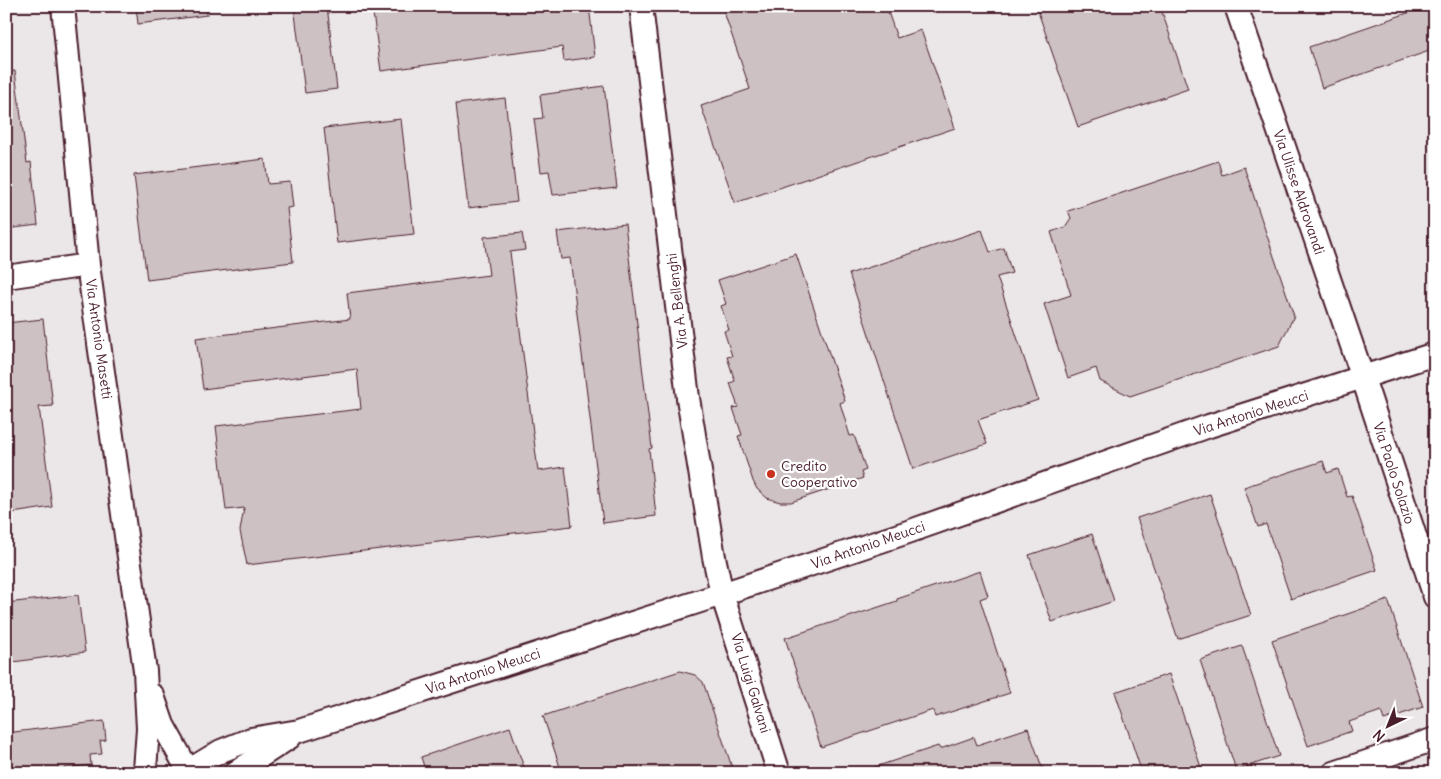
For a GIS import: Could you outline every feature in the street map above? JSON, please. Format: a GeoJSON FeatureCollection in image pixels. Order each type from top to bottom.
{"type":"FeatureCollection","features":[{"type":"Feature","properties":{"kind":"street","name":"Via Antonio Masetti"},"geometry":{"type":"LineString","coordinates":[[63,6],[88,265],[145,671],[148,729],[144,771]]}},
{"type":"Feature","properties":{"kind":"street","name":"Via A. Bellenghi"},"geometry":{"type":"LineString","coordinates":[[641,6],[688,398],[714,557],[722,594]]}},
{"type":"Feature","properties":{"kind":"street","name":"Via Ulisse Aldrovandi"},"geometry":{"type":"LineString","coordinates":[[1236,6],[1363,378]]}},
{"type":"Feature","properties":{"kind":"street"},"geometry":{"type":"LineString","coordinates":[[6,277],[88,265]]}},
{"type":"Feature","properties":{"kind":"street","name":"Via Antonio Meucci"},"geometry":{"type":"LineString","coordinates":[[191,768],[221,751],[251,739],[300,731],[722,594],[1209,426],[1435,354]]}},
{"type":"Feature","properties":{"kind":"street","name":"Via Paolo Solazio"},"geometry":{"type":"LineString","coordinates":[[1363,378],[1435,597]]}},
{"type":"Feature","properties":{"kind":"street","name":"Via Luigi Galvani"},"geometry":{"type":"LineString","coordinates":[[722,594],[779,773]]}},
{"type":"Feature","properties":{"kind":"street","name":"Via Antonio Masetti"},"geometry":{"type":"LineString","coordinates":[[145,671],[164,725],[191,768]]}},
{"type":"Feature","properties":{"kind":"street","name":"Via Antonio Meucci"},"geometry":{"type":"LineString","coordinates":[[235,773],[256,757],[300,731]]}},
{"type":"Feature","properties":{"kind":"street"},"geometry":{"type":"LineString","coordinates":[[1334,773],[1435,739]]}},
{"type":"Feature","properties":{"kind":"street"},"geometry":{"type":"LineString","coordinates":[[144,771],[163,760],[174,760],[191,768]]}},
{"type":"Feature","properties":{"kind":"shaded area"},"geometry":{"type":"Polygon","coordinates":[[[6,6],[1435,6],[1435,773],[6,773],[6,6]]]}},
{"type":"Feature","properties":{"kind":"building"},"geometry":{"type":"Polygon","coordinates":[[[136,6],[206,6],[207,15],[138,24],[136,6]]]}},
{"type":"Feature","properties":{"kind":"building"},"geometry":{"type":"Polygon","coordinates":[[[294,6],[327,6],[337,89],[305,93],[294,6]]]}},
{"type":"Feature","properties":{"kind":"building"},"geometry":{"type":"Polygon","coordinates":[[[372,6],[589,6],[595,57],[564,61],[562,47],[381,71],[372,6]]]}},
{"type":"Feature","properties":{"kind":"building"},"geometry":{"type":"Polygon","coordinates":[[[722,6],[886,6],[897,38],[921,30],[955,128],[735,203],[701,106],[750,89],[722,6]]]}},
{"type":"Feature","properties":{"kind":"building"},"geometry":{"type":"Polygon","coordinates":[[[1036,6],[1160,6],[1188,89],[1078,127],[1036,6]]]}},
{"type":"Feature","properties":{"kind":"building"},"geometry":{"type":"Polygon","coordinates":[[[1428,6],[1435,6],[1435,49],[1322,88],[1309,47],[1428,6]]]}},
{"type":"Feature","properties":{"kind":"building"},"geometry":{"type":"Polygon","coordinates":[[[15,71],[27,163],[31,162],[38,225],[6,229],[6,72],[15,71]]]}},
{"type":"Feature","properties":{"kind":"building"},"geometry":{"type":"Polygon","coordinates":[[[604,86],[617,188],[553,195],[549,171],[541,172],[534,119],[543,118],[540,95],[604,86]]]}},
{"type":"Feature","properties":{"kind":"building"},"geometry":{"type":"Polygon","coordinates":[[[505,98],[517,202],[468,208],[456,104],[505,98]]]}},
{"type":"Feature","properties":{"kind":"building"},"geometry":{"type":"Polygon","coordinates":[[[401,119],[414,234],[337,243],[324,128],[401,119]]]}},
{"type":"Feature","properties":{"kind":"building"},"geometry":{"type":"Polygon","coordinates":[[[265,159],[268,184],[290,182],[293,207],[287,208],[293,262],[147,280],[134,175],[265,159]]]}},
{"type":"Feature","properties":{"kind":"building"},"geometry":{"type":"Polygon","coordinates":[[[1218,161],[1222,175],[1244,167],[1294,316],[1279,346],[1130,396],[1100,381],[1096,368],[1068,378],[1044,304],[1071,295],[1051,232],[1065,227],[1071,218],[1068,211],[1218,161]]]}},
{"type":"Feature","properties":{"kind":"building"},"geometry":{"type":"Polygon","coordinates":[[[625,224],[652,448],[649,449],[656,516],[603,523],[570,258],[561,259],[557,232],[625,224]]]}},
{"type":"Feature","properties":{"kind":"building"},"geometry":{"type":"Polygon","coordinates":[[[982,230],[990,252],[1004,248],[1012,273],[997,277],[1038,400],[978,420],[987,444],[913,469],[849,274],[982,230]]]}},
{"type":"Feature","properties":{"kind":"building"},"geometry":{"type":"Polygon","coordinates":[[[522,233],[525,250],[510,252],[538,471],[565,467],[572,526],[247,565],[240,531],[244,508],[226,510],[216,426],[361,409],[357,369],[203,389],[196,338],[350,319],[347,293],[489,275],[484,237],[522,233]]]}},
{"type":"Feature","properties":{"kind":"building"},"geometry":{"type":"Polygon","coordinates":[[[796,254],[845,401],[840,403],[850,436],[854,435],[866,470],[861,472],[863,478],[791,502],[780,502],[767,498],[757,489],[738,436],[742,435],[733,408],[738,407],[730,383],[735,381],[727,357],[732,356],[724,331],[729,330],[721,306],[726,304],[718,280],[796,254]]]}},
{"type":"Feature","properties":{"kind":"building"},"geometry":{"type":"Polygon","coordinates":[[[43,319],[53,406],[39,407],[52,507],[6,514],[6,323],[43,319]]]}},
{"type":"Feature","properties":{"kind":"building"},"geometry":{"type":"Polygon","coordinates":[[[1323,461],[1327,473],[1338,469],[1347,497],[1352,496],[1377,570],[1291,599],[1266,524],[1258,527],[1244,487],[1323,461]]]}},
{"type":"Feature","properties":{"kind":"building"},"geometry":{"type":"Polygon","coordinates":[[[1210,494],[1251,615],[1178,639],[1137,518],[1210,494]]]}},
{"type":"Feature","properties":{"kind":"building"},"geometry":{"type":"Polygon","coordinates":[[[1092,534],[1114,601],[1052,622],[1029,555],[1092,534]]]}},
{"type":"Feature","properties":{"kind":"building"},"geometry":{"type":"Polygon","coordinates":[[[980,571],[988,596],[980,599],[1010,693],[935,717],[933,710],[821,747],[785,638],[980,571]]]}},
{"type":"Feature","properties":{"kind":"building"},"geometry":{"type":"Polygon","coordinates":[[[78,595],[85,652],[6,663],[6,603],[78,595]]]}},
{"type":"Feature","properties":{"kind":"building"},"geometry":{"type":"Polygon","coordinates":[[[1388,600],[1423,707],[1384,720],[1381,711],[1349,722],[1352,731],[1308,746],[1272,640],[1388,600]]]}},
{"type":"Feature","properties":{"kind":"building"},"geometry":{"type":"Polygon","coordinates":[[[1242,646],[1279,756],[1236,770],[1200,660],[1242,646]]]}},
{"type":"Feature","properties":{"kind":"building"},"geometry":{"type":"Polygon","coordinates":[[[680,671],[695,675],[703,682],[734,773],[562,773],[543,716],[680,671]]]}},
{"type":"Feature","properties":{"kind":"building"},"geometry":{"type":"Polygon","coordinates":[[[1169,674],[1203,773],[1142,773],[1115,692],[1169,674]]]}},
{"type":"Feature","properties":{"kind":"building"},"geometry":{"type":"Polygon","coordinates":[[[104,721],[106,740],[100,741],[102,754],[90,755],[91,765],[64,768],[65,773],[6,773],[6,733],[104,721]]]}},
{"type":"Feature","properties":{"kind":"building"},"geometry":{"type":"Polygon","coordinates":[[[510,727],[526,773],[426,773],[421,757],[510,727]]]}},
{"type":"Feature","properties":{"kind":"building"},"geometry":{"type":"Polygon","coordinates":[[[1028,728],[1044,773],[866,773],[866,770],[938,746],[940,749],[974,737],[977,745],[1028,728]]]}},
{"type":"Feature","properties":{"kind":"place","name":"Credito Cooperativo"},"geometry":{"type":"Point","coordinates":[771,474]}}]}
